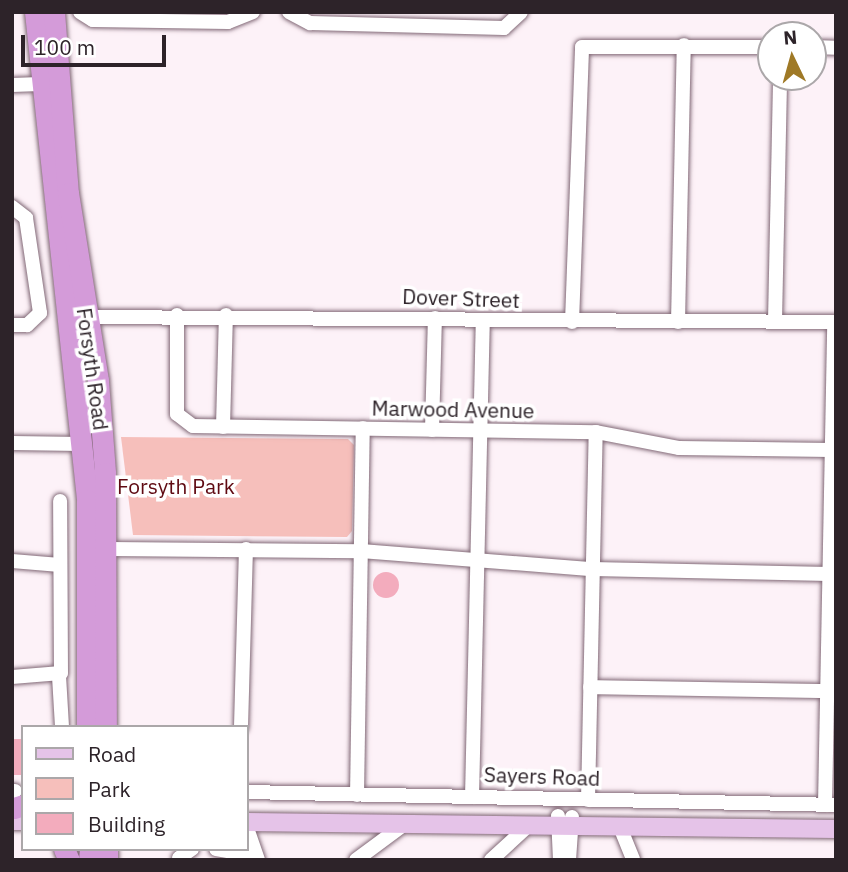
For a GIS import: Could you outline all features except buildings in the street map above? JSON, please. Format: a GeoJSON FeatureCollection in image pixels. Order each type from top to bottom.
{"type":"FeatureCollection","features":[{"type":"Feature","properties":{"kind":"highway","name":"Forsyth Road"},"geometry":{"type":"LineString","coordinates":[[54,14],[49,85],[77,318],[81,444],[99,548]]}},
{"type":"Feature","properties":{"kind":"highway","name":"Forsyth Road"},"geometry":{"type":"LineString","coordinates":[[77,318],[97,381],[102,725]]}},
{"type":"Feature","properties":{"kind":"main road","name":"Sayers Road"},"geometry":{"type":"LineString","coordinates":[[248,814],[836,829]]}},
{"type":"Feature","properties":{"kind":"main road","name":"Sayers Road"},"geometry":{"type":"LineString","coordinates":[[248,822],[528,826],[565,822],[620,827],[712,826]]}},
{"type":"Feature","properties":{"kind":"street"},"geometry":{"type":"LineString","coordinates":[[80,12],[93,20],[228,22],[253,12]]}},
{"type":"Feature","properties":{"kind":"street"},"geometry":{"type":"LineString","coordinates":[[289,12],[310,23],[518,18]]}},
{"type":"Feature","properties":{"kind":"street"},"geometry":{"type":"LineString","coordinates":[[572,322],[580,52],[592,43],[757,47]]}},
{"type":"Feature","properties":{"kind":"street"},"geometry":{"type":"LineString","coordinates":[[678,321],[684,45]]}},
{"type":"Feature","properties":{"kind":"street"},"geometry":{"type":"LineString","coordinates":[[12,85],[49,85]]}},
{"type":"Feature","properties":{"kind":"street"},"geometry":{"type":"LineString","coordinates":[[775,321],[780,91]]}},
{"type":"Feature","properties":{"kind":"street"},"geometry":{"type":"LineString","coordinates":[[12,325],[27,325],[40,313],[18,209]]}},
{"type":"Feature","properties":{"kind":"street","name":"Marwood Avenue"},"geometry":{"type":"LineString","coordinates":[[177,315],[177,414],[193,426],[596,432],[679,448],[831,450]]}},
{"type":"Feature","properties":{"kind":"street"},"geometry":{"type":"LineString","coordinates":[[223,427],[226,315]]}},
{"type":"Feature","properties":{"kind":"street","name":"Dover Street"},"geometry":{"type":"LineString","coordinates":[[77,318],[226,315],[572,322],[835,322]]}},
{"type":"Feature","properties":{"kind":"street"},"geometry":{"type":"LineString","coordinates":[[432,430],[435,318]]}},
{"type":"Feature","properties":{"kind":"street"},"geometry":{"type":"LineString","coordinates":[[472,797],[483,320]]}},
{"type":"Feature","properties":{"kind":"street"},"geometry":{"type":"LineString","coordinates":[[831,805],[827,691],[833,518],[831,450],[835,322]]}},
{"type":"Feature","properties":{"kind":"street"},"geometry":{"type":"LineString","coordinates":[[357,795],[363,428]]}},
{"type":"Feature","properties":{"kind":"street"},"geometry":{"type":"LineString","coordinates":[[588,800],[596,432]]}},
{"type":"Feature","properties":{"kind":"street"},"geometry":{"type":"LineString","coordinates":[[12,443],[81,444]]}},
{"type":"Feature","properties":{"kind":"street"},"geometry":{"type":"LineString","coordinates":[[60,501],[59,676],[62,725]]}},
{"type":"Feature","properties":{"kind":"street"},"geometry":{"type":"LineString","coordinates":[[99,548],[362,551],[478,556],[592,569],[830,574]]}},
{"type":"Feature","properties":{"kind":"street"},"geometry":{"type":"LineString","coordinates":[[241,725],[246,549]]}},
{"type":"Feature","properties":{"kind":"street"},"geometry":{"type":"LineString","coordinates":[[12,561],[60,565]]}},
{"type":"Feature","properties":{"kind":"street"},"geometry":{"type":"LineString","coordinates":[[12,677],[59,676]]}},
{"type":"Feature","properties":{"kind":"street"},"geometry":{"type":"LineString","coordinates":[[590,687],[827,691]]}},
{"type":"Feature","properties":{"kind":"street","name":"Sayers Road"},"geometry":{"type":"LineString","coordinates":[[248,792],[831,805]]}},
{"type":"Feature","properties":{"kind":"street"},"geometry":{"type":"LineString","coordinates":[[560,860],[565,822]]}},
{"type":"Feature","properties":{"kind":"street"},"geometry":{"type":"LineString","coordinates":[[565,822],[569,860]]}},
{"type":"Feature","properties":{"kind":"street"},"geometry":{"type":"LineString","coordinates":[[356,860],[406,823]]}},
{"type":"Feature","properties":{"kind":"street"},"geometry":{"type":"LineString","coordinates":[[491,860],[528,826]]}},
{"type":"Feature","properties":{"kind":"street"},"geometry":{"type":"LineString","coordinates":[[620,827],[633,860]]}},
{"type":"Feature","properties":{"kind":"street"},"geometry":{"type":"LineString","coordinates":[[248,831],[257,858]]}},
{"type":"Feature","properties":{"kind":"street"},"geometry":{"type":"LineString","coordinates":[[225,851],[257,858]]}},
{"type":"Feature","properties":{"kind":"green space","name":"Forsyth Park"},"geometry":{"type":"Polygon","coordinates":[[[121,437],[348,439],[354,445],[352,531],[347,537],[133,535],[121,437]]]}}]}
